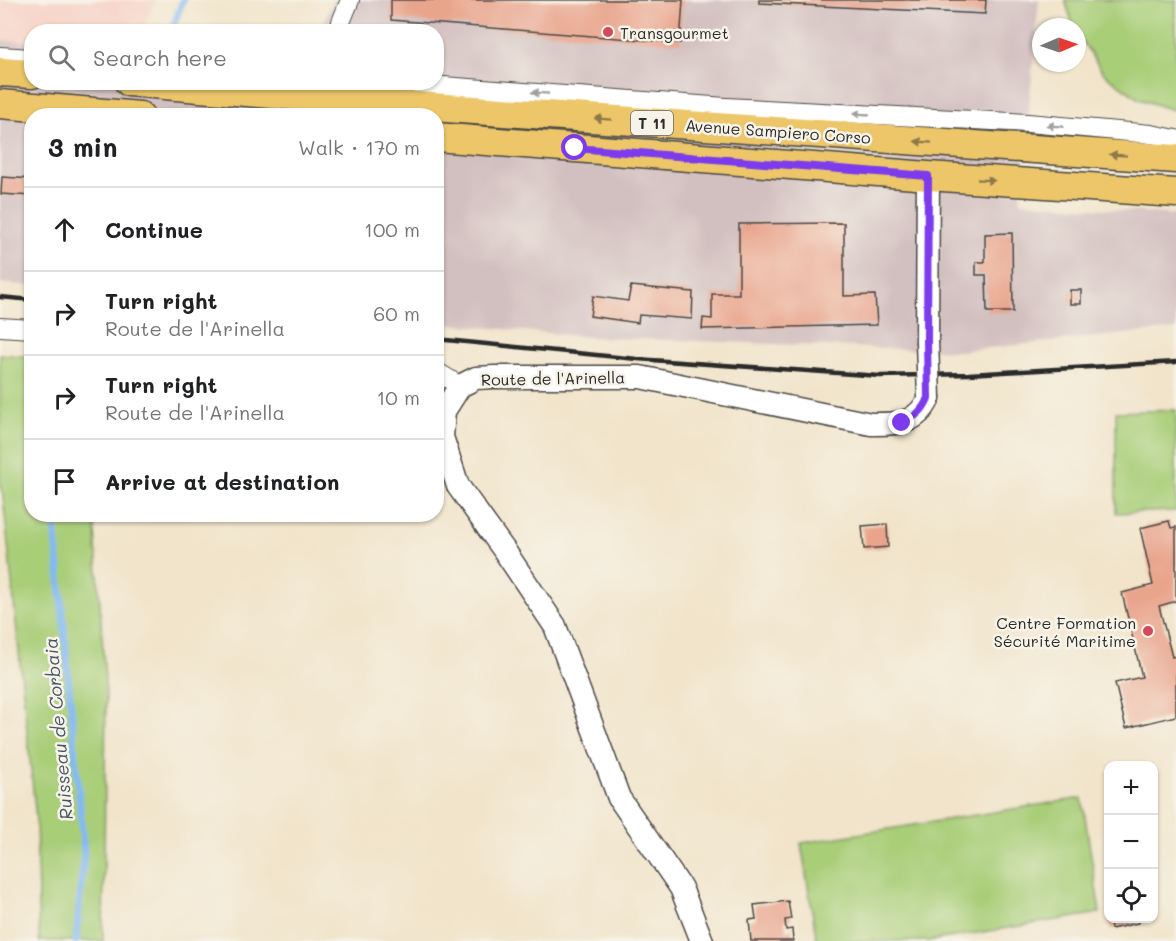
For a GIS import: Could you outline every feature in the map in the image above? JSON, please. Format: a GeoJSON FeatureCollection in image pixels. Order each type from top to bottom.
{"type":"FeatureCollection","features":[{"type":"Feature","properties":{"kind":"main road"},"geometry":{"type":"LineString","coordinates":[[0,72],[24,74]]}},
{"type":"Feature","properties":{"kind":"main road","name":"Avenue Sampiero Corso"},"geometry":{"type":"LineString","coordinates":[[315,90],[1176,159]]}},
{"type":"Feature","properties":{"kind":"main road"},"geometry":{"type":"LineString","coordinates":[[0,104],[47,108]]}},
{"type":"Feature","properties":{"kind":"main road","name":"Avenue Sampiero Corso"},"geometry":{"type":"LineString","coordinates":[[444,138],[1176,193]]}},
{"type":"Feature","properties":{"kind":"street"},"geometry":{"type":"LineString","coordinates":[[341,24],[350,0]]}},
{"type":"Feature","properties":{"kind":"street"},"geometry":{"type":"LineString","coordinates":[[0,56],[24,58]]}},
{"type":"Feature","properties":{"kind":"street","name":"Avenue Sampiero Corso"},"geometry":{"type":"LineString","coordinates":[[444,86],[737,108],[1028,123],[1151,134],[1176,139]]}},
{"type":"Feature","properties":{"kind":"street","name":"Route de l'Arinella"},"geometry":{"type":"LineString","coordinates":[[444,411],[460,386],[476,378],[640,378],[871,424],[902,423],[915,417],[925,406],[928,398],[928,176]]}},
{"type":"Feature","properties":{"kind":"street"},"geometry":{"type":"LineString","coordinates":[[0,327],[24,328]]}},
{"type":"Feature","properties":{"kind":"street"},"geometry":{"type":"LineString","coordinates":[[444,376],[460,386]]}},
{"type":"Feature","properties":{"kind":"street","name":"Route de l'Arinella"},"geometry":{"type":"LineString","coordinates":[[444,443],[458,486],[555,626],[619,798],[681,888],[702,941]]}},
{"type":"Feature","properties":{"kind":"shaded area"},"geometry":{"type":"Polygon","coordinates":[[[0,0],[155,0],[145,24],[24,24],[24,42],[0,40],[0,0]]]}},
{"type":"Feature","properties":{"kind":"shaded area"},"geometry":{"type":"Polygon","coordinates":[[[335,0],[1039,0],[1037,18],[1032,18],[1032,72],[1020,202],[1176,215],[1176,329],[958,351],[590,337],[444,324],[444,108],[24,108],[24,285],[0,283],[0,40],[24,42],[24,90],[444,90],[444,24],[322,24],[335,0]]]}},
{"type":"Feature","properties":{"kind":"green space"},"geometry":{"type":"Polygon","coordinates":[[[1065,0],[1176,0],[1176,111],[1139,99],[1103,73],[1086,47],[1086,18],[1071,18],[1065,0]]]}},
{"type":"Feature","properties":{"kind":"green space"},"geometry":{"type":"Polygon","coordinates":[[[0,354],[24,356],[24,522],[94,522],[106,695],[103,941],[39,941],[36,819],[3,495],[0,485],[0,354]]]}},
{"type":"Feature","properties":{"kind":"green space"},"geometry":{"type":"Polygon","coordinates":[[[1176,410],[1176,511],[1116,513],[1116,412],[1176,410]]]}},
{"type":"Feature","properties":{"kind":"green space"},"geometry":{"type":"Polygon","coordinates":[[[1082,798],[1100,913],[928,941],[817,941],[801,843],[1082,798]]]}},
{"type":"Feature","properties":{"kind":"building","name":"Transgourmet"},"geometry":{"type":"Polygon","coordinates":[[[391,0],[683,0],[680,43],[391,20],[391,0]]]}},
{"type":"Feature","properties":{"kind":"building"},"geometry":{"type":"Polygon","coordinates":[[[759,0],[986,0],[985,14],[759,3],[759,0]]]}},
{"type":"Feature","properties":{"kind":"building"},"geometry":{"type":"Polygon","coordinates":[[[2,177],[24,178],[24,195],[1,194],[2,177]]]}},
{"type":"Feature","properties":{"kind":"building"},"geometry":{"type":"Polygon","coordinates":[[[844,223],[844,296],[875,295],[877,325],[702,329],[703,318],[712,319],[712,294],[739,294],[739,224],[844,223]]]}},
{"type":"Feature","properties":{"kind":"building"},"geometry":{"type":"Polygon","coordinates":[[[1012,233],[1013,312],[987,312],[986,275],[976,275],[976,262],[985,262],[985,234],[1012,233]]]}},
{"type":"Feature","properties":{"kind":"building"},"geometry":{"type":"Polygon","coordinates":[[[631,286],[693,292],[692,319],[639,315],[638,323],[590,316],[593,296],[628,301],[631,286]]]}},
{"type":"Feature","properties":{"kind":"building"},"geometry":{"type":"Polygon","coordinates":[[[1070,290],[1081,290],[1081,304],[1070,304],[1070,290]]]}},
{"type":"Feature","properties":{"kind":"building","name":"Centre Formation Sécurité Maritime"},"geometry":{"type":"Polygon","coordinates":[[[1169,521],[1171,528],[1176,527],[1176,601],[1159,606],[1172,657],[1176,656],[1176,716],[1126,728],[1115,683],[1142,677],[1122,593],[1153,585],[1140,528],[1169,521]]]}},
{"type":"Feature","properties":{"kind":"building"},"geometry":{"type":"Polygon","coordinates":[[[887,524],[888,547],[864,549],[862,526],[887,524]]]}},
{"type":"Feature","properties":{"kind":"building"},"geometry":{"type":"Polygon","coordinates":[[[788,901],[791,919],[785,920],[786,930],[792,929],[793,941],[751,941],[749,920],[756,919],[754,905],[788,901]]]}},
{"type":"Feature","properties":{"kind":"building"},"geometry":{"type":"Polygon","coordinates":[[[1110,923],[1138,923],[1111,929],[1110,923]]]}},
{"type":"Feature","properties":{"kind":"waterway","name":"Ruisseau de Corbaia"},"geometry":{"type":"LineString","coordinates":[[174,24],[183,0]]}},
{"type":"Feature","properties":{"kind":"waterway","name":"Ruisseau de Corbaia"},"geometry":{"type":"LineString","coordinates":[[55,522],[84,853],[76,941]]}},
{"type":"Feature","properties":{"kind":"railway"},"geometry":{"type":"LineString","coordinates":[[0,297],[24,299]]}},
{"type":"Feature","properties":{"kind":"railway"},"geometry":{"type":"LineString","coordinates":[[444,340],[637,359],[880,376],[969,374],[1176,362]]}},
{"type":"Feature","properties":{"kind":"place","name":"Transgourmet"},"geometry":{"type":"Point","coordinates":[608,32]}},
{"type":"Feature","properties":{"kind":"place","name":"Centre Formation Sécurité Maritime"},"geometry":{"type":"Point","coordinates":[1148,631]}},
{"type":"Feature","properties":{"kind":"route"},"geometry":{"type":"LineString","coordinates":[[575,148],[928,176],[928,398],[925,406],[915,417],[902,423]]}}]}
